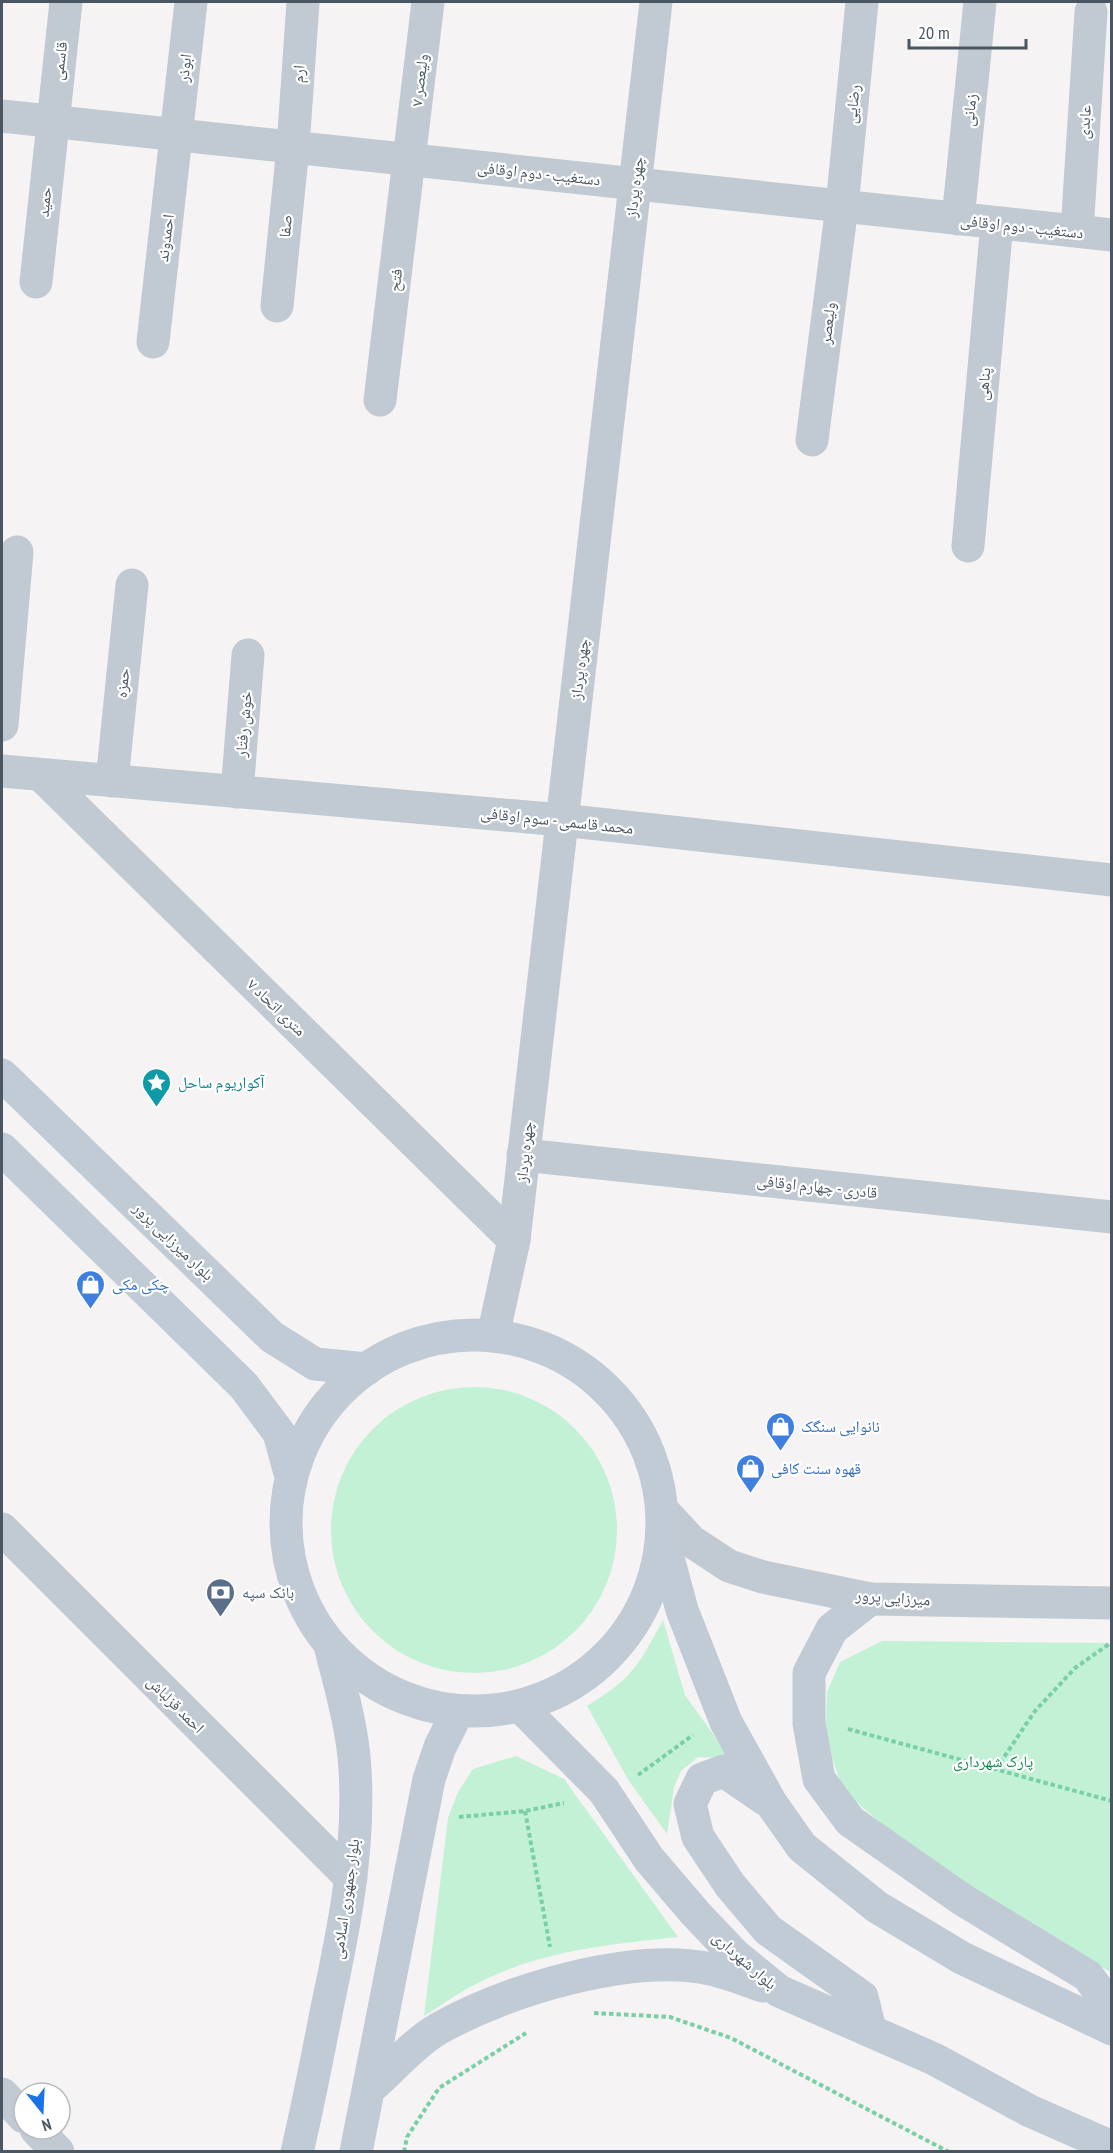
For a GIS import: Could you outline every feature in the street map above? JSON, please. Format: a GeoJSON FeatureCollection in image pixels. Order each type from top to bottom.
{"type":"FeatureCollection","features":[{"type":"Feature","properties":{"kind":"main road","name":"بلوار میرزایی پرور"},"geometry":{"type":"LineString","coordinates":[[2,1075],[272,1337],[315,1364],[367,1369]]}},
{"type":"Feature","properties":{"kind":"main road"},"geometry":{"type":"LineString","coordinates":[[2,1149],[244,1386],[279,1432],[291,1477]]}},
{"type":"Feature","properties":{"kind":"main road"},"geometry":{"type":"LineString","coordinates":[[663,1524],[649,1595],[618,1645],[573,1683],[520,1706],[458,1711],[401,1696],[366,1678],[330,1645],[306,1610],[293,1576],[286,1533],[291,1477],[307,1436],[332,1399],[367,1369],[406,1348],[449,1337],[493,1336],[545,1348],[590,1375],[627,1412],[652,1459],[663,1524],[682,1610],[726,1722],[771,1803],[802,1847],[877,1907],[962,1958],[1112,2029]]}},
{"type":"Feature","properties":{"kind":"main road"},"geometry":{"type":"LineString","coordinates":[[870,1599],[832,1629],[809,1673],[809,1723],[819,1779],[850,1821],[963,1900],[1088,1976],[1112,2010]]}},
{"type":"Feature","properties":{"kind":"main road","name":"بلوار جمهوری اسلامی"},"geometry":{"type":"LineString","coordinates":[[297,2151],[338,1957],[351,1878],[356,1808],[355,1767],[346,1708],[330,1645]]}},
{"type":"Feature","properties":{"kind":"main road","name":"بلوار شهرداری"},"geometry":{"type":"LineString","coordinates":[[520,1706],[603,1791],[649,1858],[696,1914],[735,1955],[779,1991],[870,2029],[934,2059],[1030,2110],[1112,2147]]}},
{"type":"Feature","properties":{"kind":"main road"},"geometry":{"type":"LineString","coordinates":[[356,2151],[429,1779],[440,1747],[458,1711]]}},
{"type":"Feature","properties":{"kind":"main road"},"geometry":{"type":"LineString","coordinates":[[771,1803],[723,1771],[702,1779],[690,1804],[698,1837],[730,1885],[768,1930],[862,1997],[870,2029]]}},
{"type":"Feature","properties":{"kind":"main road"},"geometry":{"type":"LineString","coordinates":[[369,2089],[436,2030],[489,2006],[556,1982],[620,1968],[664,1965],[710,1969],[779,1991]]}},
{"type":"Feature","properties":{"kind":"street","name":"قاسمی"},"geometry":{"type":"LineString","coordinates":[[52,121],[66,2]]}},
{"type":"Feature","properties":{"kind":"street","name":"ابوذر"},"geometry":{"type":"LineString","coordinates":[[177,135],[192,2]]}},
{"type":"Feature","properties":{"kind":"street","name":"ارم"},"geometry":{"type":"LineString","coordinates":[[292,147],[303,2]]}},
{"type":"Feature","properties":{"kind":"street","name":"ولیعصر ۷"},"geometry":{"type":"LineString","coordinates":[[410,159],[428,2]]}},
{"type":"Feature","properties":{"kind":"street","name":"چهره پرداز"},"geometry":{"type":"LineString","coordinates":[[493,1336],[514,1240],[656,2]]}},
{"type":"Feature","properties":{"kind":"street","name":"رضایی"},"geometry":{"type":"LineString","coordinates":[[842,206],[862,2]]}},
{"type":"Feature","properties":{"kind":"street","name":"زمانی"},"geometry":{"type":"LineString","coordinates":[[958,219],[980,2]]}},
{"type":"Feature","properties":{"kind":"street","name":"عابدی"},"geometry":{"type":"LineString","coordinates":[[1077,231],[1091,12]]}},
{"type":"Feature","properties":{"kind":"street","name":"دستغیب - دوم اوقافی"},"geometry":{"type":"LineString","coordinates":[[2,116],[1112,235]]}},
{"type":"Feature","properties":{"kind":"street","name":"حمید"},"geometry":{"type":"LineString","coordinates":[[36,282],[52,121]]}},
{"type":"Feature","properties":{"kind":"street","name":"احمدوند"},"geometry":{"type":"LineString","coordinates":[[153,342],[177,135]]}},
{"type":"Feature","properties":{"kind":"street","name":"صفا"},"geometry":{"type":"LineString","coordinates":[[277,306],[292,147]]}},
{"type":"Feature","properties":{"kind":"street","name":"فتح"},"geometry":{"type":"LineString","coordinates":[[380,400],[410,159]]}},
{"type":"Feature","properties":{"kind":"street","name":"ولیعصر"},"geometry":{"type":"LineString","coordinates":[[812,440],[842,206]]}},
{"type":"Feature","properties":{"kind":"street","name":"پناهی"},"geometry":{"type":"LineString","coordinates":[[968,546],[997,223]]}},
{"type":"Feature","properties":{"kind":"street"},"geometry":{"type":"LineString","coordinates":[[2,725],[16,552]]}},
{"type":"Feature","properties":{"kind":"street","name":"حمزه"},"geometry":{"type":"LineString","coordinates":[[112,781],[132,585]]}},
{"type":"Feature","properties":{"kind":"street","name":"خوش رفتار"},"geometry":{"type":"LineString","coordinates":[[237,792],[248,656]]}},
{"type":"Feature","properties":{"kind":"street","name":"محمد قاسمی - سوم اوقافی"},"geometry":{"type":"LineString","coordinates":[[2,771],[562,820],[1112,880]]}},
{"type":"Feature","properties":{"kind":"street","name":"۷ متری اتحاد"},"geometry":{"type":"LineString","coordinates":[[41,775],[514,1240]]}},
{"type":"Feature","properties":{"kind":"street","name":"قادری - چهارم اوقافی"},"geometry":{"type":"LineString","coordinates":[[523,1155],[1112,1217]]}},
{"type":"Feature","properties":{"kind":"street","name":"میرزایی پرور"},"geometry":{"type":"LineString","coordinates":[[663,1524],[729,1566],[763,1577],[870,1599],[1112,1603]]}},
{"type":"Feature","properties":{"kind":"street","name":"احمد قزلباش"},"geometry":{"type":"LineString","coordinates":[[2,1529],[351,1878]]}},
{"type":"Feature","properties":{"kind":"path"},"geometry":{"type":"LineString","coordinates":[[996,1769],[1035,1711],[1075,1668],[1112,1642]]}},
{"type":"Feature","properties":{"kind":"path"},"geometry":{"type":"LineString","coordinates":[[423,1817],[525,1811],[579,1800],[629,1781],[707,1725],[726,1722]]}},
{"type":"Feature","properties":{"kind":"path"},"geometry":{"type":"LineString","coordinates":[[809,1723],[826,1723],[1112,1801]]}},
{"type":"Feature","properties":{"kind":"path"},"geometry":{"type":"LineString","coordinates":[[525,1811],[556,1982]]}},
{"type":"Feature","properties":{"kind":"path"},"geometry":{"type":"LineString","coordinates":[[589,2013],[670,2017],[731,2038],[949,2151]]}},
{"type":"Feature","properties":{"kind":"path"},"geometry":{"type":"LineString","coordinates":[[404,2151],[407,2137],[439,2088],[500,2046],[528,2032]]}},
{"type":"Feature","properties":{"kind":"green space"},"geometry":{"type":"Polygon","coordinates":[[[460,1387],[488,1387],[516,1393],[542,1404],[565,1419],[585,1439],[600,1462],[611,1488],[617,1516],[615,1558],[600,1598],[585,1621],[565,1641],[542,1656],[516,1667],[488,1673],[460,1673],[432,1667],[406,1656],[383,1641],[363,1621],[348,1598],[337,1572],[331,1544],[331,1516],[337,1488],[348,1462],[363,1439],[383,1419],[406,1404],[432,1393],[460,1387]]]}},
{"type":"Feature","properties":{"kind":"green space"},"geometry":{"type":"Polygon","coordinates":[[[663,1620],[685,1695],[730,1758],[698,1757],[681,1771],[674,1787],[667,1834],[629,1781],[587,1706],[615,1687],[633,1670],[663,1620]]]}},
{"type":"Feature","properties":{"kind":"green space","name":"پارک شهرداری"},"geometry":{"type":"Polygon","coordinates":[[[882,1641],[1111,1643],[1111,1972],[958,1887],[844,1792],[830,1752],[826,1723],[827,1692],[840,1662],[882,1641]]]}},
{"type":"Feature","properties":{"kind":"green space"},"geometry":{"type":"Polygon","coordinates":[[[516,1756],[564,1779],[678,1937],[601,1946],[526,1963],[501,1972],[457,1994],[424,2016],[448,1818],[458,1792],[473,1769],[516,1756]]]}},
{"type":"Feature","properties":{"kind":"place","name":"آکواریوم ساحل"},"geometry":{"type":"Point","coordinates":[157,1108]}},
{"type":"Feature","properties":{"kind":"place","name":"چکی مکی"},"geometry":{"type":"Point","coordinates":[91,1310]}},
{"type":"Feature","properties":{"kind":"place","name":"نانوایی سنگک"},"geometry":{"type":"Point","coordinates":[780,1452]}},
{"type":"Feature","properties":{"kind":"place","name":"قهوه سنت کافی"},"geometry":{"type":"Point","coordinates":[750,1494]}},
{"type":"Feature","properties":{"kind":"place","name":"بانک سپه"},"geometry":{"type":"Point","coordinates":[221,1618]}}]}
